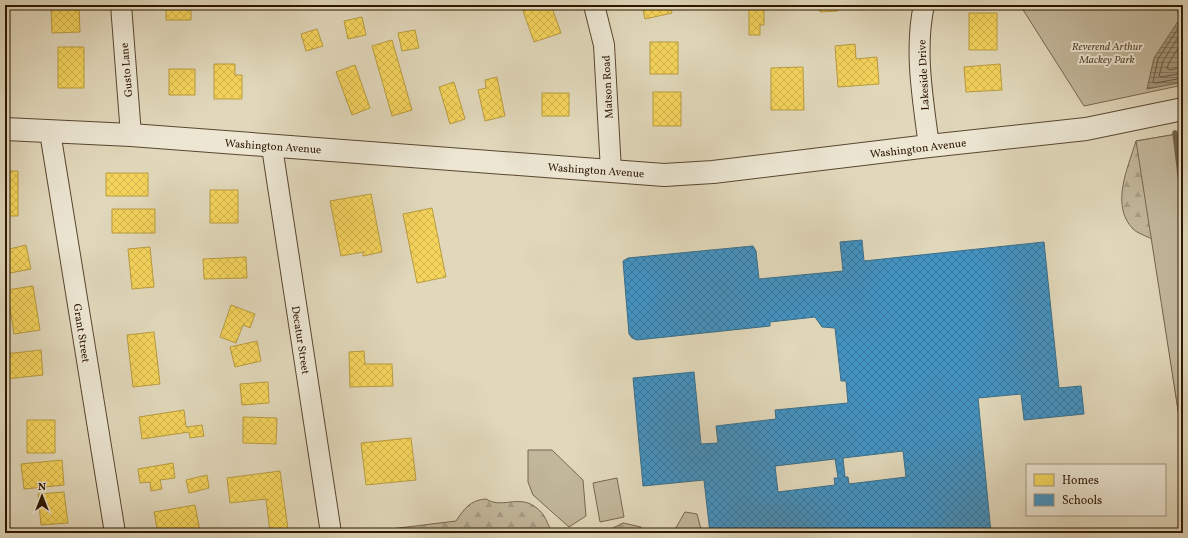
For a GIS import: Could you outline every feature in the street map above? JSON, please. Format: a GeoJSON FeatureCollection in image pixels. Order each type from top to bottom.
{"type":"FeatureCollection","features":[{"type":"Feature","properties":{"kind":"street","name":"Gusto Lane"},"geometry":{"type":"LineString","coordinates":[[120,5],[131,135]]}},
{"type":"Feature","properties":{"kind":"street","name":"Matson Road"},"geometry":{"type":"LineString","coordinates":[[594,5],[604,45],[611,171]]}},
{"type":"Feature","properties":{"kind":"street","name":"Lakeside Drive"},"geometry":{"type":"LineString","coordinates":[[924,5],[921,20],[920,71],[929,146]]}},
{"type":"Feature","properties":{"kind":"street","name":"Washington Avenue"},"geometry":{"type":"LineString","coordinates":[[5,129],[131,135],[272,147],[664,175],[713,172],[1086,129],[1183,109]]}},
{"type":"Feature","properties":{"kind":"street","name":"Grant Street"},"geometry":{"type":"LineString","coordinates":[[50,132],[115,533]]}},
{"type":"Feature","properties":{"kind":"street","name":"Decatur Street"},"geometry":{"type":"LineString","coordinates":[[272,147],[331,533]]}},
{"type":"Feature","properties":{"kind":"green space","name":"Reverend Arthur Mackey Park"},"geometry":{"type":"Polygon","coordinates":[[[1020,5],[1183,5],[1183,85],[1084,106],[1020,5]]]}},
{"type":"Feature","properties":{"kind":"green space"},"geometry":{"type":"Polygon","coordinates":[[[1183,133],[1183,442],[1152,239],[1133,229],[1126,219],[1122,198],[1125,174],[1136,141],[1183,133]]]}},
{"type":"Feature","properties":{"kind":"green space"},"geometry":{"type":"Polygon","coordinates":[[[1183,133],[1183,442],[1136,141],[1183,133]]]}},
{"type":"Feature","properties":{"kind":"green space"},"geometry":{"type":"Polygon","coordinates":[[[528,450],[552,450],[583,480],[586,516],[569,527],[533,495],[528,482],[528,450]]]}},
{"type":"Feature","properties":{"kind":"green space"},"geometry":{"type":"Polygon","coordinates":[[[617,478],[624,517],[600,522],[593,483],[617,478]]]}},
{"type":"Feature","properties":{"kind":"green space"},"geometry":{"type":"Polygon","coordinates":[[[486,499],[498,503],[522,502],[534,506],[542,513],[554,533],[358,533],[456,521],[465,509],[472,503],[486,499]]]}},
{"type":"Feature","properties":{"kind":"green space"},"geometry":{"type":"Polygon","coordinates":[[[685,512],[697,514],[702,533],[673,533],[685,512]]]}},
{"type":"Feature","properties":{"kind":"green space"},"geometry":{"type":"Polygon","coordinates":[[[623,523],[641,527],[643,533],[603,533],[623,523]]]}},
{"type":"Feature","properties":{"kind":"green space"},"geometry":{"type":"Polygon","coordinates":[[[579,530],[603,533],[578,533],[579,530]]]}},
{"type":"Feature","properties":{"kind":"water"},"geometry":{"type":"Polygon","coordinates":[[[1177,5],[1183,5],[1183,82],[1147,89],[1154,58],[1179,20],[1177,5]]]}},
{"type":"Feature","properties":{"kind":"building: Homes"},"geometry":{"type":"Polygon","coordinates":[[[51,5],[79,5],[80,32],[52,33],[51,5]]]}},
{"type":"Feature","properties":{"kind":"building: Homes"},"geometry":{"type":"Polygon","coordinates":[[[166,5],[191,5],[191,20],[166,20],[166,5]]]}},
{"type":"Feature","properties":{"kind":"building: Homes"},"geometry":{"type":"Polygon","coordinates":[[[541,5],[551,5],[561,33],[534,42],[523,11],[541,5]]]}},
{"type":"Feature","properties":{"kind":"building: Homes"},"geometry":{"type":"Polygon","coordinates":[[[642,5],[670,5],[672,13],[645,19],[642,5]]]}},
{"type":"Feature","properties":{"kind":"building: Homes"},"geometry":{"type":"Polygon","coordinates":[[[749,5],[764,5],[764,25],[760,25],[760,35],[749,35],[749,5]]]}},
{"type":"Feature","properties":{"kind":"building: Homes"},"geometry":{"type":"Polygon","coordinates":[[[819,5],[838,5],[838,11],[820,12],[819,5]]]}},
{"type":"Feature","properties":{"kind":"building: Homes"},"geometry":{"type":"Polygon","coordinates":[[[969,13],[997,13],[997,50],[969,50],[969,13]]]}},
{"type":"Feature","properties":{"kind":"building: Homes"},"geometry":{"type":"Polygon","coordinates":[[[362,17],[366,35],[348,39],[344,21],[362,17]]]}},
{"type":"Feature","properties":{"kind":"building: Homes"},"geometry":{"type":"Polygon","coordinates":[[[317,29],[323,46],[306,51],[301,34],[317,29]]]}},
{"type":"Feature","properties":{"kind":"building: Homes"},"geometry":{"type":"Polygon","coordinates":[[[415,30],[419,48],[402,51],[398,33],[415,30]]]}},
{"type":"Feature","properties":{"kind":"building: Homes"},"geometry":{"type":"Polygon","coordinates":[[[392,40],[412,110],[392,116],[372,46],[392,40]]]}},
{"type":"Feature","properties":{"kind":"building: Homes"},"geometry":{"type":"Polygon","coordinates":[[[650,42],[678,42],[678,74],[650,74],[650,42]]]}},
{"type":"Feature","properties":{"kind":"building: Homes"},"geometry":{"type":"Polygon","coordinates":[[[855,44],[856,59],[877,57],[879,84],[838,87],[835,46],[855,44]]]}},
{"type":"Feature","properties":{"kind":"building: Homes"},"geometry":{"type":"Polygon","coordinates":[[[58,47],[84,47],[84,88],[58,88],[58,47]]]}},
{"type":"Feature","properties":{"kind":"building: Homes"},"geometry":{"type":"Polygon","coordinates":[[[214,64],[235,64],[235,75],[242,75],[242,99],[214,99],[214,64]]]}},
{"type":"Feature","properties":{"kind":"building: Homes"},"geometry":{"type":"Polygon","coordinates":[[[1000,64],[1002,90],[966,92],[964,67],[1000,64]]]}},
{"type":"Feature","properties":{"kind":"building: Homes"},"geometry":{"type":"Polygon","coordinates":[[[355,65],[370,108],[352,115],[336,72],[355,65]]]}},
{"type":"Feature","properties":{"kind":"building: Homes"},"geometry":{"type":"Polygon","coordinates":[[[803,67],[804,110],[771,110],[771,68],[803,67]]]}},
{"type":"Feature","properties":{"kind":"building: Homes"},"geometry":{"type":"Polygon","coordinates":[[[169,69],[195,69],[195,95],[169,95],[169,69]]]}},
{"type":"Feature","properties":{"kind":"building: Homes"},"geometry":{"type":"Polygon","coordinates":[[[497,77],[505,116],[485,121],[478,90],[486,88],[485,80],[497,77]]]}},
{"type":"Feature","properties":{"kind":"building: Homes"},"geometry":{"type":"Polygon","coordinates":[[[454,82],[465,119],[450,124],[439,87],[454,82]]]}},
{"type":"Feature","properties":{"kind":"building: Homes"},"geometry":{"type":"Polygon","coordinates":[[[653,92],[681,92],[681,126],[653,126],[653,92]]]}},
{"type":"Feature","properties":{"kind":"building: Homes"},"geometry":{"type":"Polygon","coordinates":[[[542,93],[569,93],[569,116],[542,116],[542,93]]]}},
{"type":"Feature","properties":{"kind":"building: Homes"},"geometry":{"type":"Polygon","coordinates":[[[5,171],[18,171],[18,216],[5,216],[5,171]]]}},
{"type":"Feature","properties":{"kind":"building: Homes"},"geometry":{"type":"Polygon","coordinates":[[[106,173],[148,173],[148,196],[106,196],[106,173]]]}},
{"type":"Feature","properties":{"kind":"building: Homes"},"geometry":{"type":"Polygon","coordinates":[[[210,190],[238,190],[238,223],[210,223],[210,190]]]}},
{"type":"Feature","properties":{"kind":"building: Homes"},"geometry":{"type":"Polygon","coordinates":[[[371,194],[382,252],[363,256],[363,252],[341,256],[330,201],[371,194]]]}},
{"type":"Feature","properties":{"kind":"building: Homes"},"geometry":{"type":"Polygon","coordinates":[[[432,208],[446,277],[417,283],[403,214],[432,208]]]}},
{"type":"Feature","properties":{"kind":"building: Homes"},"geometry":{"type":"Polygon","coordinates":[[[112,209],[155,209],[155,233],[112,233],[112,209]]]}},
{"type":"Feature","properties":{"kind":"building: Homes"},"geometry":{"type":"Polygon","coordinates":[[[26,245],[31,269],[5,274],[5,250],[26,245]]]}},
{"type":"Feature","properties":{"kind":"building: Homes"},"geometry":{"type":"Polygon","coordinates":[[[150,247],[154,287],[132,289],[128,249],[150,247]]]}},
{"type":"Feature","properties":{"kind":"building: Homes"},"geometry":{"type":"Polygon","coordinates":[[[246,257],[247,278],[204,279],[203,259],[246,257]]]}},
{"type":"Feature","properties":{"kind":"building: Homes"},"geometry":{"type":"Polygon","coordinates":[[[33,286],[40,330],[14,334],[7,290],[33,286]]]}},
{"type":"Feature","properties":{"kind":"building: Homes"},"geometry":{"type":"Polygon","coordinates":[[[231,305],[255,314],[250,328],[243,325],[236,343],[220,337],[231,305]]]}},
{"type":"Feature","properties":{"kind":"building: Homes"},"geometry":{"type":"Polygon","coordinates":[[[154,332],[160,384],[133,387],[127,335],[154,332]]]}},
{"type":"Feature","properties":{"kind":"building: Homes"},"geometry":{"type":"Polygon","coordinates":[[[257,341],[261,361],[235,367],[230,347],[257,341]]]}},
{"type":"Feature","properties":{"kind":"building: Homes"},"geometry":{"type":"Polygon","coordinates":[[[41,350],[43,375],[5,379],[5,354],[41,350]]]}},
{"type":"Feature","properties":{"kind":"building: Homes"},"geometry":{"type":"Polygon","coordinates":[[[364,351],[365,364],[392,364],[393,386],[350,387],[349,352],[364,351]]]}},
{"type":"Feature","properties":{"kind":"building: Homes"},"geometry":{"type":"Polygon","coordinates":[[[268,382],[269,403],[242,405],[240,384],[268,382]]]}},
{"type":"Feature","properties":{"kind":"building: Homes"},"geometry":{"type":"Polygon","coordinates":[[[184,410],[186,427],[202,425],[204,436],[190,438],[189,432],[142,439],[139,417],[184,410]]]}},
{"type":"Feature","properties":{"kind":"building: Homes"},"geometry":{"type":"Polygon","coordinates":[[[243,417],[277,418],[276,444],[243,443],[243,417]]]}},
{"type":"Feature","properties":{"kind":"building: Homes"},"geometry":{"type":"Polygon","coordinates":[[[27,420],[55,420],[55,453],[27,453],[27,420]]]}},
{"type":"Feature","properties":{"kind":"building: Homes"},"geometry":{"type":"Polygon","coordinates":[[[411,438],[416,480],[366,485],[361,443],[411,438]]]}},
{"type":"Feature","properties":{"kind":"building: Homes"},"geometry":{"type":"Polygon","coordinates":[[[62,460],[64,485],[24,489],[21,464],[62,460]]]}},
{"type":"Feature","properties":{"kind":"building: Homes"},"geometry":{"type":"Polygon","coordinates":[[[173,463],[175,478],[160,480],[162,489],[151,491],[150,482],[140,483],[138,469],[173,463]]]}},
{"type":"Feature","properties":{"kind":"building: Homes"},"geometry":{"type":"Polygon","coordinates":[[[280,471],[288,529],[270,532],[266,499],[230,503],[227,478],[280,471]]]}},
{"type":"Feature","properties":{"kind":"building: Homes"},"geometry":{"type":"Polygon","coordinates":[[[207,475],[209,488],[189,493],[186,480],[207,475]]]}},
{"type":"Feature","properties":{"kind":"building: Homes"},"geometry":{"type":"Polygon","coordinates":[[[64,492],[68,523],[41,525],[38,494],[64,492]]]}},
{"type":"Feature","properties":{"kind":"building: Homes"},"geometry":{"type":"Polygon","coordinates":[[[195,505],[200,531],[158,533],[154,512],[195,505]]]}},
{"type":"Feature","properties":{"kind":"building: Schools"},"geometry":{"type":"Polygon","coordinates":[[[862,240],[864,261],[1044,242],[1059,388],[1081,386],[1084,414],[1024,420],[1021,394],[978,398],[991,533],[710,533],[704,480],[643,486],[633,378],[694,372],[701,444],[718,443],[716,426],[776,419],[775,410],[848,403],[846,381],[841,381],[835,328],[822,327],[815,317],[770,322],[770,326],[637,340],[632,338],[629,334],[623,261],[628,258],[753,246],[756,251],[759,279],[843,271],[840,242],[862,240]],[[903,451],[843,458],[845,477],[848,477],[849,484],[906,477],[903,451]],[[835,459],[775,466],[778,492],[835,485],[834,478],[838,478],[835,459]]]}},
{"type":"Feature","properties":{"kind":"waterway"},"geometry":{"type":"LineString","coordinates":[[1175,133],[1181,182],[1183,185]]}}]}
